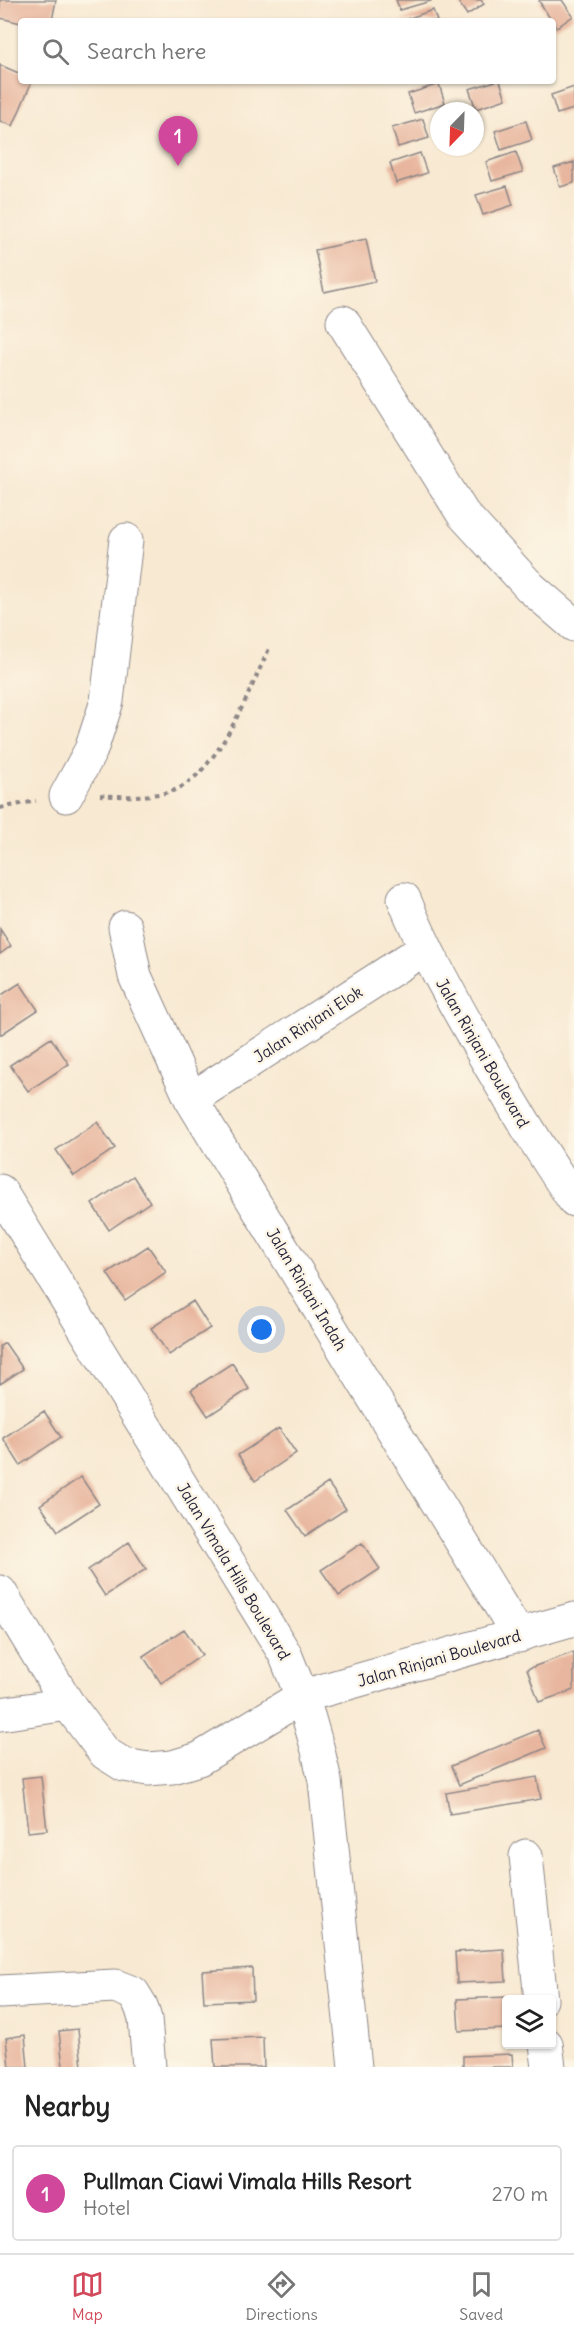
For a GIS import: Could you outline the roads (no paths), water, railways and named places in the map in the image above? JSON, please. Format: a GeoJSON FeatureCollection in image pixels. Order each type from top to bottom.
{"type":"FeatureCollection","features":[{"type":"Feature","properties":{"kind":"street"},"geometry":{"type":"LineString","coordinates":[[343,322],[463,513],[530,587],[574,624]]}},
{"type":"Feature","properties":{"kind":"street"},"geometry":{"type":"LineString","coordinates":[[66,796],[91,750],[106,701],[126,540]]}},
{"type":"Feature","properties":{"kind":"street","name":"Jalan Rinjani Boulevard"},"geometry":{"type":"LineString","coordinates":[[404,899],[424,949],[538,1147],[574,1200]]}},
{"type":"Feature","properties":{"kind":"street","name":"Jalan Rinjani Indah"},"geometry":{"type":"LineString","coordinates":[[124,927],[135,976],[191,1099],[519,1636]]}},
{"type":"Feature","properties":{"kind":"street","name":"Jalan Rinjani Elok"},"geometry":{"type":"LineString","coordinates":[[191,1099],[424,949]]}},
{"type":"Feature","properties":{"kind":"street","name":"Jalan Vimala Hills Boulevard"},"geometry":{"type":"LineString","coordinates":[[0,1191],[248,1592],[285,1654],[303,1696],[317,1740],[327,1791],[355,2067]]}},
{"type":"Feature","properties":{"kind":"street","name":"Jalan Rinjani Boulevard"},"geometry":{"type":"LineString","coordinates":[[0,1592],[68,1704],[105,1753],[124,1765],[148,1769],[172,1767],[199,1759],[303,1696],[574,1619]]}},
{"type":"Feature","properties":{"kind":"street"},"geometry":{"type":"LineString","coordinates":[[0,1714],[68,1704]]}},
{"type":"Feature","properties":{"kind":"street"},"geometry":{"type":"LineString","coordinates":[[526,1856],[540,1995]]}},
{"type":"Feature","properties":{"kind":"street"},"geometry":{"type":"LineString","coordinates":[[0,1992],[115,1986],[133,1993],[141,2006],[145,2019],[148,2067]]}},
{"type":"Feature","properties":{"kind":"street"},"geometry":{"type":"LineString","coordinates":[[547,2049],[549,2067]]}},
{"type":"Feature","properties":{"kind":"place","name":"Pullman Ciawi Vimala Hills Resort"},"geometry":{"type":"Point","coordinates":[178,166]}}]}
